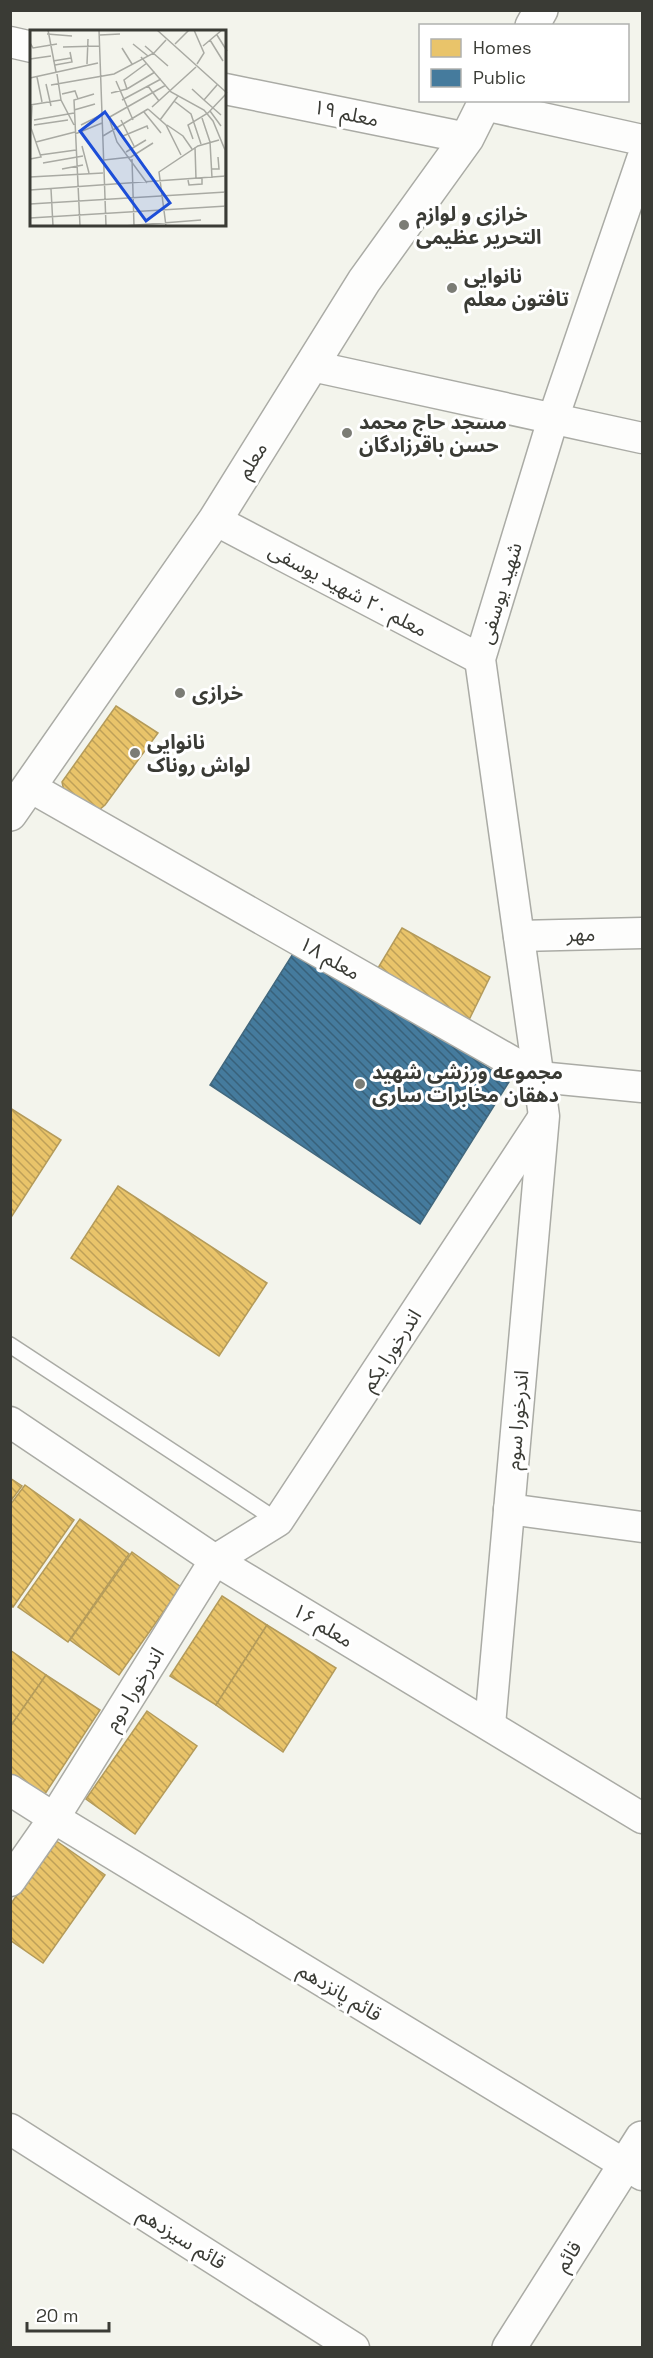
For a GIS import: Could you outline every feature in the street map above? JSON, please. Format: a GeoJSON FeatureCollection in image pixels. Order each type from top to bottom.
{"type":"FeatureCollection","features":[{"type":"Feature","properties":{"kind":"main road"},"geometry":{"type":"LineString","coordinates":[[533,24],[541,10]]}},
{"type":"Feature","properties":{"kind":"main road","name":"معلم"},"geometry":{"type":"LineString","coordinates":[[10,814],[215,520],[364,281],[467,138],[485,103]]}},
{"type":"Feature","properties":{"kind":"main road","name":"قائم"},"geometry":{"type":"LineString","coordinates":[[509,2348],[637,2160]]}},
{"type":"Feature","properties":{"kind":"street"},"geometry":{"type":"LineString","coordinates":[[10,42],[30,47]]}},
{"type":"Feature","properties":{"kind":"street","name":"معلم ۱۹"},"geometry":{"type":"LineString","coordinates":[[226,88],[467,138]]}},
{"type":"Feature","properties":{"kind":"street"},"geometry":{"type":"LineString","coordinates":[[485,103],[642,140]]}},
{"type":"Feature","properties":{"kind":"street","name":"شهید یوسفی"},"geometry":{"type":"LineString","coordinates":[[544,1116],[480,659],[553,419],[642,159]]}},
{"type":"Feature","properties":{"kind":"street"},"geometry":{"type":"LineString","coordinates":[[312,366],[642,438]]}},
{"type":"Feature","properties":{"kind":"street","name":"معلم ۲۰ شهید یوسفی"},"geometry":{"type":"LineString","coordinates":[[215,520],[480,659]]}},
{"type":"Feature","properties":{"kind":"street","name":"معلم ۱۸"},"geometry":{"type":"LineString","coordinates":[[30,787],[539,1077],[642,1087]]}},
{"type":"Feature","properties":{"kind":"street","name":"مهر"},"geometry":{"type":"LineString","coordinates":[[519,936],[642,933]]}},
{"type":"Feature","properties":{"kind":"street","name":"اندرخورا سوم"},"geometry":{"type":"LineString","coordinates":[[490,1725],[544,1116]]}},
{"type":"Feature","properties":{"kind":"street","name":"اندرخورا یکم"},"geometry":{"type":"LineString","coordinates":[[215,1560],[278,1521],[544,1116]]}},
{"type":"Feature","properties":{"kind":"street","name":"معلم ۱۶"},"geometry":{"type":"LineString","coordinates":[[10,1422],[215,1560],[642,1818]]}},
{"type":"Feature","properties":{"kind":"street"},"geometry":{"type":"LineString","coordinates":[[510,1509],[642,1527]]}},
{"type":"Feature","properties":{"kind":"street","name":"اندرخورا دوم"},"geometry":{"type":"LineString","coordinates":[[10,1881],[54,1818],[215,1560]]}},
{"type":"Feature","properties":{"kind":"street","name":"قائم پانزدهم"},"geometry":{"type":"LineString","coordinates":[[10,1790],[637,2160]]}},
{"type":"Feature","properties":{"kind":"street","name":"قائم سیزدهم"},"geometry":{"type":"LineString","coordinates":[[10,2129],[354,2348]]}},
{"type":"Feature","properties":{"kind":"lane"},"geometry":{"type":"LineString","coordinates":[[10,1345],[278,1521]]}},
{"type":"Feature","properties":{"kind":"building: Homes"},"geometry":{"type":"Polygon","coordinates":[[[116,706],[158,733],[105,805],[94,814],[65,796],[62,782],[116,706]]]}},
{"type":"Feature","properties":{"kind":"building: Homes"},"geometry":{"type":"Polygon","coordinates":[[[402,928],[490,977],[467,1024],[375,973],[402,928]]]}},
{"type":"Feature","properties":{"kind":"building: Homes"},"geometry":{"type":"Polygon","coordinates":[[[10,1108],[61,1140],[10,1219],[10,1108]]]}},
{"type":"Feature","properties":{"kind":"building: Homes"},"geometry":{"type":"Polygon","coordinates":[[[118,1186],[267,1283],[219,1356],[71,1258],[118,1186]]]}},
{"type":"Feature","properties":{"kind":"building: Homes"},"geometry":{"type":"Polygon","coordinates":[[[10,1478],[22,1486],[10,1502],[10,1478]]]}},
{"type":"Feature","properties":{"kind":"building: Homes"},"geometry":{"type":"Polygon","coordinates":[[[25,1485],[74,1520],[13,1607],[10,1606],[10,1505],[25,1485]]]}},
{"type":"Feature","properties":{"kind":"building: Homes"},"geometry":{"type":"Polygon","coordinates":[[[80,1519],[129,1554],[68,1642],[18,1607],[80,1519]]]}},
{"type":"Feature","properties":{"kind":"building: Homes"},"geometry":{"type":"Polygon","coordinates":[[[132,1552],[181,1587],[119,1675],[70,1640],[132,1552]]]}},
{"type":"Feature","properties":{"kind":"building: Homes"},"geometry":{"type":"Polygon","coordinates":[[[222,1596],[267,1625],[216,1705],[170,1676],[222,1596]]]}},
{"type":"Feature","properties":{"kind":"building: Homes"},"geometry":{"type":"Polygon","coordinates":[[[267,1625],[336,1668],[283,1752],[216,1705],[267,1625]]]}},
{"type":"Feature","properties":{"kind":"building: Homes"},"geometry":{"type":"Polygon","coordinates":[[[10,1650],[46,1675],[10,1727],[10,1650]]]}},
{"type":"Feature","properties":{"kind":"building: Homes"},"geometry":{"type":"Polygon","coordinates":[[[46,1675],[100,1710],[43,1797],[10,1775],[10,1727],[46,1675]]]}},
{"type":"Feature","properties":{"kind":"building: Homes"},"geometry":{"type":"Polygon","coordinates":[[[147,1711],[197,1746],[135,1834],[86,1799],[147,1711]]]}},
{"type":"Feature","properties":{"kind":"building: Homes"},"geometry":{"type":"Polygon","coordinates":[[[55,1840],[105,1875],[43,1963],[10,1940],[10,1905],[55,1840]]]}},
{"type":"Feature","properties":{"kind":"building: Public","name":"مجموعه ورزشی شهید دهقان مخابرات ساری"},"geometry":{"type":"Polygon","coordinates":[[[301,941],[509,1082],[420,1224],[210,1085],[301,941]]]}},
{"type":"Feature","properties":{"kind":"place","name":"خرازی و لوازم التحریر عظیمی"},"geometry":{"type":"Point","coordinates":[404,225]}},
{"type":"Feature","properties":{"kind":"place","name":"نانوایی تافتون معلم"},"geometry":{"type":"Point","coordinates":[452,288]}},
{"type":"Feature","properties":{"kind":"place","name":"مسجد حاج محمد حسن باقرزادگان"},"geometry":{"type":"Point","coordinates":[347,433]}},
{"type":"Feature","properties":{"kind":"place","name":"خرازی"},"geometry":{"type":"Point","coordinates":[180,693]}},
{"type":"Feature","properties":{"kind":"place","name":"نانوایی لواش روناک"},"geometry":{"type":"Point","coordinates":[135,753]}},
{"type":"Feature","properties":{"kind":"place","name":"مجموعه ورزشی شهید دهقان مخابرات ساری"},"geometry":{"type":"Point","coordinates":[360,1084]}}]}
